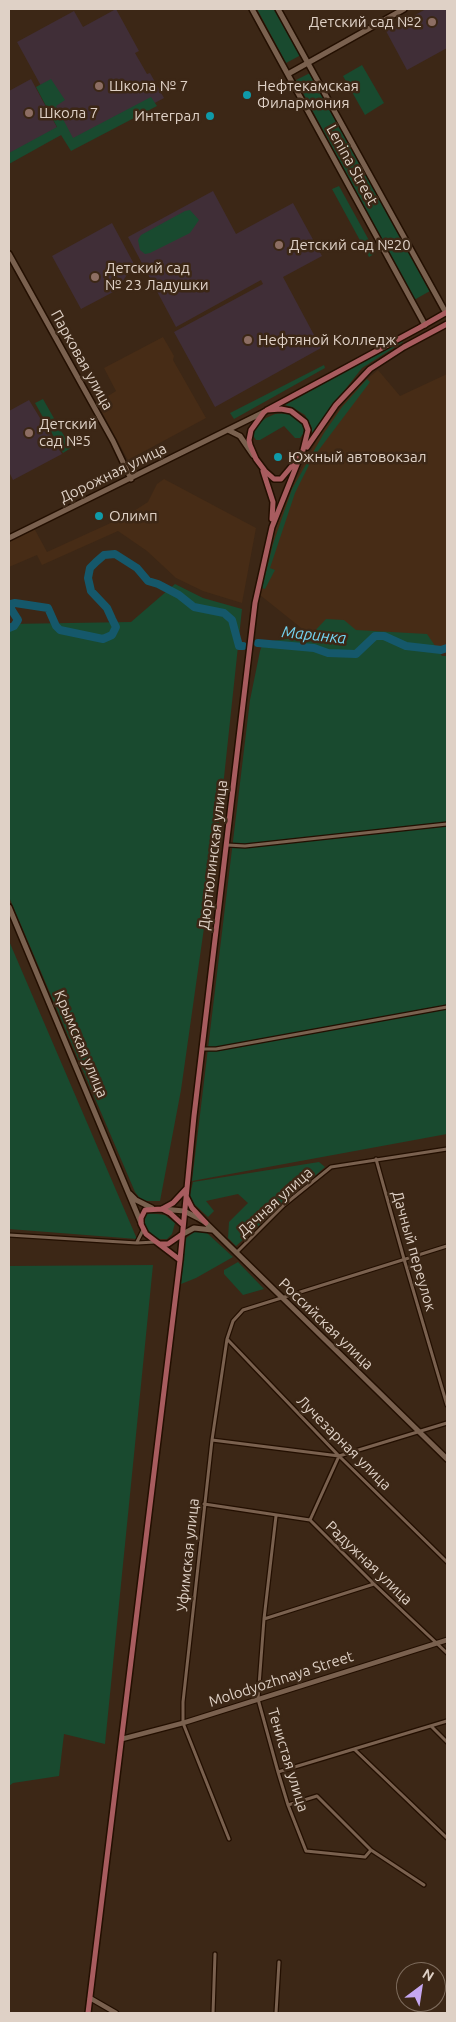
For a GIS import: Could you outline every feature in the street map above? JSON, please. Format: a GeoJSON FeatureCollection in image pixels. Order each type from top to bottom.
{"type":"FeatureCollection","features":[{"type":"Feature","properties":{"kind":"main road","name":"Lenina Street"},"geometry":{"type":"LineString","coordinates":[[252,9],[430,333]]}},
{"type":"Feature","properties":{"kind":"main road","name":"Lenina Street"},"geometry":{"type":"LineString","coordinates":[[278,9],[447,314]]}},
{"type":"Feature","properties":{"kind":"main road"},"geometry":{"type":"LineString","coordinates":[[288,74],[404,9]]}},
{"type":"Feature","properties":{"kind":"main road","name":"Парковая улица"},"geometry":{"type":"LineString","coordinates":[[9,254],[113,441],[131,478]]}},
{"type":"Feature","properties":{"kind":"main road","name":"Дорожная улица"},"geometry":{"type":"LineString","coordinates":[[9,538],[266,411],[447,314]]}},
{"type":"Feature","properties":{"kind":"main road"},"geometry":{"type":"LineString","coordinates":[[260,466],[274,479],[281,479],[301,455],[336,405],[370,369],[404,347],[447,324]]}},
{"type":"Feature","properties":{"kind":"main road"},"geometry":{"type":"LineString","coordinates":[[401,338],[406,341],[404,347]]}},
{"type":"Feature","properties":{"kind":"main road"},"geometry":{"type":"LineString","coordinates":[[256,459],[250,445],[250,434],[266,411],[286,409],[305,422],[308,434],[272,527]]}},
{"type":"Feature","properties":{"kind":"main road"},"geometry":{"type":"LineString","coordinates":[[228,430],[240,436],[260,466],[273,502],[272,527]]}},
{"type":"Feature","properties":{"kind":"main road","name":"Дюртюлинская улица"},"geometry":{"type":"LineString","coordinates":[[182,1224],[255,603],[272,527]]}},
{"type":"Feature","properties":{"kind":"main road","name":"Крымская улица"},"geometry":{"type":"LineString","coordinates":[[9,907],[143,1227]]}},
{"type":"Feature","properties":{"kind":"main road"},"geometry":{"type":"LineString","coordinates":[[162,1209],[173,1203],[186,1188]]}},
{"type":"Feature","properties":{"kind":"main road"},"geometry":{"type":"LineString","coordinates":[[186,1188],[186,1198],[192,1208],[206,1223]]}},
{"type":"Feature","properties":{"kind":"main road"},"geometry":{"type":"LineString","coordinates":[[128,1192],[136,1200],[152,1208],[184,1211]]}},
{"type":"Feature","properties":{"kind":"main road"},"geometry":{"type":"LineString","coordinates":[[152,1208],[142,1213],[143,1227],[146,1234],[180,1260]]}},
{"type":"Feature","properties":{"kind":"main road"},"geometry":{"type":"LineString","coordinates":[[88,2013],[180,1260],[182,1224],[170,1213],[162,1209]]}},
{"type":"Feature","properties":{"kind":"main road","name":"Российская улица"},"geometry":{"type":"LineString","coordinates":[[184,1211],[206,1223],[447,1459]]}},
{"type":"Feature","properties":{"kind":"main road"},"geometry":{"type":"LineString","coordinates":[[158,1243],[168,1244],[181,1234],[194,1228],[212,1230]]}},
{"type":"Feature","properties":{"kind":"street"},"geometry":{"type":"LineString","coordinates":[[227,845],[244,846],[447,824]]}},
{"type":"Feature","properties":{"kind":"street"},"geometry":{"type":"LineString","coordinates":[[203,1049],[216,1050],[447,1007]]}},
{"type":"Feature","properties":{"kind":"street","name":"Дачная улица"},"geometry":{"type":"LineString","coordinates":[[236,1253],[284,1205],[331,1168],[376,1159],[447,1149]]}},
{"type":"Feature","properties":{"kind":"street","name":"Дачный переулок"},"geometry":{"type":"LineString","coordinates":[[376,1159],[447,1405]]}},
{"type":"Feature","properties":{"kind":"street"},"geometry":{"type":"LineString","coordinates":[[137,1243],[143,1227]]}},
{"type":"Feature","properties":{"kind":"street"},"geometry":{"type":"LineString","coordinates":[[9,1234],[158,1243]]}},
{"type":"Feature","properties":{"kind":"street","name":"Уфимская улица"},"geometry":{"type":"LineString","coordinates":[[229,1839],[183,1723],[183,1702],[212,1440],[227,1339],[232,1321],[243,1310],[447,1246]]}},
{"type":"Feature","properties":{"kind":"street","name":"Лучезарная улица"},"geometry":{"type":"LineString","coordinates":[[227,1339],[339,1456],[447,1562]]}},
{"type":"Feature","properties":{"kind":"street"},"geometry":{"type":"LineString","coordinates":[[212,1440],[339,1456],[447,1423]]}},
{"type":"Feature","properties":{"kind":"street"},"geometry":{"type":"LineString","coordinates":[[310,1520],[339,1456]]}},
{"type":"Feature","properties":{"kind":"street","name":"Радужная улица"},"geometry":{"type":"LineString","coordinates":[[204,1504],[310,1520],[447,1653]]}},
{"type":"Feature","properties":{"kind":"street","name":"Тенистая улица"},"geometry":{"type":"LineString","coordinates":[[276,1516],[264,1619],[258,1699],[278,1772],[288,1805],[306,1851],[365,1857],[370,1850]]}},
{"type":"Feature","properties":{"kind":"street"},"geometry":{"type":"LineString","coordinates":[[264,1619],[374,1584]]}},
{"type":"Feature","properties":{"kind":"street","name":"Molodyozhnaya Street"},"geometry":{"type":"LineString","coordinates":[[122,1740],[183,1723],[447,1640]]}},
{"type":"Feature","properties":{"kind":"street"},"geometry":{"type":"LineString","coordinates":[[278,1772],[447,1721]]}},
{"type":"Feature","properties":{"kind":"street"},"geometry":{"type":"LineString","coordinates":[[431,1726],[447,1742]]}},
{"type":"Feature","properties":{"kind":"street"},"geometry":{"type":"LineString","coordinates":[[354,1749],[447,1838]]}},
{"type":"Feature","properties":{"kind":"street"},"geometry":{"type":"LineString","coordinates":[[288,1805],[317,1796],[370,1850],[424,1885]]}},
{"type":"Feature","properties":{"kind":"street"},"geometry":{"type":"LineString","coordinates":[[213,2013],[215,1954]]}},
{"type":"Feature","properties":{"kind":"street"},"geometry":{"type":"LineString","coordinates":[[276,2013],[279,1962]]}},
{"type":"Feature","properties":{"kind":"street"},"geometry":{"type":"LineString","coordinates":[[90,1998],[116,2013]]}},
{"type":"Feature","properties":{"kind":"shaded area","name":"Школа № 7"},"geometry":{"type":"Polygon","coordinates":[[[116,9],[139,51],[135,53],[147,74],[150,73],[164,98],[74,146],[17,42],[74,11],[83,27],[116,9]]]}},
{"type":"Feature","properties":{"kind":"shaded area"},"geometry":{"type":"Polygon","coordinates":[[[426,9],[447,9],[447,48],[407,70],[386,31],[426,9]]]}},
{"type":"Feature","properties":{"kind":"shaded area","name":"Школа 7"},"geometry":{"type":"Polygon","coordinates":[[[31,79],[61,135],[9,161],[9,91],[31,79]]]}},
{"type":"Feature","properties":{"kind":"shaded area"},"geometry":{"type":"Polygon","coordinates":[[[213,191],[236,234],[293,203],[322,256],[283,277],[321,348],[215,407],[174,332],[263,284],[261,280],[176,327],[128,237],[213,191]]]}},
{"type":"Feature","properties":{"kind":"shaded area","name":"Детский сад № 23 Ладушки"},"geometry":{"type":"Polygon","coordinates":[[[112,223],[134,264],[117,290],[81,309],[52,256],[112,223]]]}},
{"type":"Feature","properties":{"kind":"shaded area"},"geometry":{"type":"Polygon","coordinates":[[[163,337],[174,356],[173,360],[206,418],[128,460],[97,403],[116,391],[104,368],[163,337]]]}},
{"type":"Feature","properties":{"kind":"shaded area"},"geometry":{"type":"Polygon","coordinates":[[[378,370],[400,396],[447,374],[447,649],[305,631],[260,595],[268,550],[288,494],[320,434],[354,390],[378,370]]]}},
{"type":"Feature","properties":{"kind":"shaded area","name":"Детский сад №5"},"geometry":{"type":"Polygon","coordinates":[[[29,400],[62,454],[13,480],[9,472],[9,411],[29,400]]]}},
{"type":"Feature","properties":{"kind":"shaded area"},"geometry":{"type":"Polygon","coordinates":[[[164,479],[256,528],[242,603],[203,591],[176,578],[147,551],[118,531],[42,565],[37,555],[9,567],[9,540],[34,528],[47,552],[126,516],[148,502],[157,484],[164,479]]]}},
{"type":"Feature","properties":{"kind":"green space"},"geometry":{"type":"Polygon","coordinates":[[[257,9],[275,9],[301,55],[286,63],[257,9]]]}},
{"type":"Feature","properties":{"kind":"green space"},"geometry":{"type":"Polygon","coordinates":[[[362,65],[384,103],[365,115],[343,76],[362,65]]]}},
{"type":"Feature","properties":{"kind":"green space"},"geometry":{"type":"Polygon","coordinates":[[[310,73],[430,291],[414,300],[296,80],[310,73]]]}},
{"type":"Feature","properties":{"kind":"green space"},"geometry":{"type":"Polygon","coordinates":[[[51,79],[65,100],[56,106],[73,138],[151,97],[157,106],[71,151],[61,135],[9,164],[9,153],[57,127],[36,87],[51,79]]]}},
{"type":"Feature","properties":{"kind":"green space"},"geometry":{"type":"Polygon","coordinates":[[[339,186],[376,253],[369,257],[332,189],[339,186]]]}},
{"type":"Feature","properties":{"kind":"green space"},"geometry":{"type":"Polygon","coordinates":[[[190,210],[199,220],[190,233],[150,253],[145,254],[140,250],[138,240],[141,235],[190,210]]]}},
{"type":"Feature","properties":{"kind":"green space"},"geometry":{"type":"Polygon","coordinates":[[[402,341],[362,368],[312,434],[312,428],[305,415],[285,405],[402,341]]]}},
{"type":"Feature","properties":{"kind":"green space"},"geometry":{"type":"Polygon","coordinates":[[[324,365],[325,368],[234,419],[230,413],[324,365]]]}},
{"type":"Feature","properties":{"kind":"green space"},"geometry":{"type":"Polygon","coordinates":[[[367,379],[370,382],[312,459],[295,493],[270,568],[275,570],[265,589],[262,588],[273,544],[292,489],[324,433],[342,407],[367,379]]]}},
{"type":"Feature","properties":{"kind":"green space"},"geometry":{"type":"Polygon","coordinates":[[[43,399],[71,448],[63,453],[35,403],[43,399]]]}},
{"type":"Feature","properties":{"kind":"green space"},"geometry":{"type":"Polygon","coordinates":[[[286,413],[294,416],[301,422],[304,429],[300,438],[295,438],[284,426],[260,440],[256,440],[254,430],[257,425],[275,414],[286,413]]]}},
{"type":"Feature","properties":{"kind":"green space"},"geometry":{"type":"Polygon","coordinates":[[[175,584],[203,598],[242,609],[220,815],[181,1090],[160,1201],[142,1201],[135,1192],[9,897],[9,624],[131,622],[175,584]]]}},
{"type":"Feature","properties":{"kind":"green space"},"geometry":{"type":"Polygon","coordinates":[[[326,619],[344,620],[356,630],[427,634],[442,656],[447,656],[447,1134],[192,1181],[250,700],[260,651],[263,642],[310,636],[326,619]]]}},
{"type":"Feature","properties":{"kind":"green space"},"geometry":{"type":"Polygon","coordinates":[[[9,941],[137,1239],[9,1229],[9,941]]]}},
{"type":"Feature","properties":{"kind":"green space"},"geometry":{"type":"Polygon","coordinates":[[[319,1162],[325,1167],[236,1246],[228,1238],[229,1222],[248,1203],[238,1194],[206,1201],[214,1211],[208,1217],[194,1204],[190,1195],[193,1182],[319,1162]]]}},
{"type":"Feature","properties":{"kind":"green space"},"geometry":{"type":"Polygon","coordinates":[[[150,1213],[165,1215],[175,1223],[172,1234],[167,1239],[157,1239],[149,1234],[142,1220],[144,1216],[150,1213]]]}},
{"type":"Feature","properties":{"kind":"green space"},"geometry":{"type":"Polygon","coordinates":[[[195,1231],[207,1233],[233,1257],[196,1278],[181,1284],[185,1239],[195,1231]]]}},
{"type":"Feature","properties":{"kind":"green space"},"geometry":{"type":"Polygon","coordinates":[[[238,1262],[264,1289],[243,1295],[224,1274],[224,1270],[238,1262]]]}},
{"type":"Feature","properties":{"kind":"green space"},"geometry":{"type":"Polygon","coordinates":[[[153,1265],[105,1744],[64,1734],[59,1776],[13,1783],[9,1786],[9,1266],[153,1265]]]}},
{"type":"Feature","properties":{"kind":"waterway","name":"Маринка"},"geometry":{"type":"LineString","coordinates":[[9,628],[14,626],[18,620],[11,609],[11,604],[15,603],[48,608],[56,626],[60,630],[103,639],[112,635],[116,627],[107,608],[91,591],[88,578],[90,568],[96,562],[104,555],[115,554],[137,568],[148,581],[179,595],[194,607],[224,613],[232,620],[239,646],[243,646]]}},
{"type":"Feature","properties":{"kind":"waterway","name":"Маринка"},"geometry":{"type":"LineString","coordinates":[[258,643],[314,648],[328,653],[356,654],[375,636],[384,636],[406,646],[441,650],[447,648]]}},
{"type":"Feature","properties":{"kind":"place","name":"Детский сад №2"},"geometry":{"type":"Point","coordinates":[432,22]}},
{"type":"Feature","properties":{"kind":"place","name":"Школа № 7"},"geometry":{"type":"Point","coordinates":[99,86]}},
{"type":"Feature","properties":{"kind":"place","name":"Нефтекамская Филармония"},"geometry":{"type":"Point","coordinates":[247,95]}},
{"type":"Feature","properties":{"kind":"place","name":"Школа 7"},"geometry":{"type":"Point","coordinates":[29,113]}},
{"type":"Feature","properties":{"kind":"place","name":"Интеграл"},"geometry":{"type":"Point","coordinates":[210,116]}},
{"type":"Feature","properties":{"kind":"place","name":"Детский сад №20"},"geometry":{"type":"Point","coordinates":[279,245]}},
{"type":"Feature","properties":{"kind":"place","name":"Детский сад № 23 Ладушки"},"geometry":{"type":"Point","coordinates":[95,277]}},
{"type":"Feature","properties":{"kind":"place","name":"Нефтяной Колледж"},"geometry":{"type":"Point","coordinates":[248,340]}},
{"type":"Feature","properties":{"kind":"place","name":"Детский сад №5"},"geometry":{"type":"Point","coordinates":[29,433]}},
{"type":"Feature","properties":{"kind":"place","name":"Южный автовокзал"},"geometry":{"type":"Point","coordinates":[278,457]}},
{"type":"Feature","properties":{"kind":"place","name":"Олимп"},"geometry":{"type":"Point","coordinates":[99,516]}}]}
